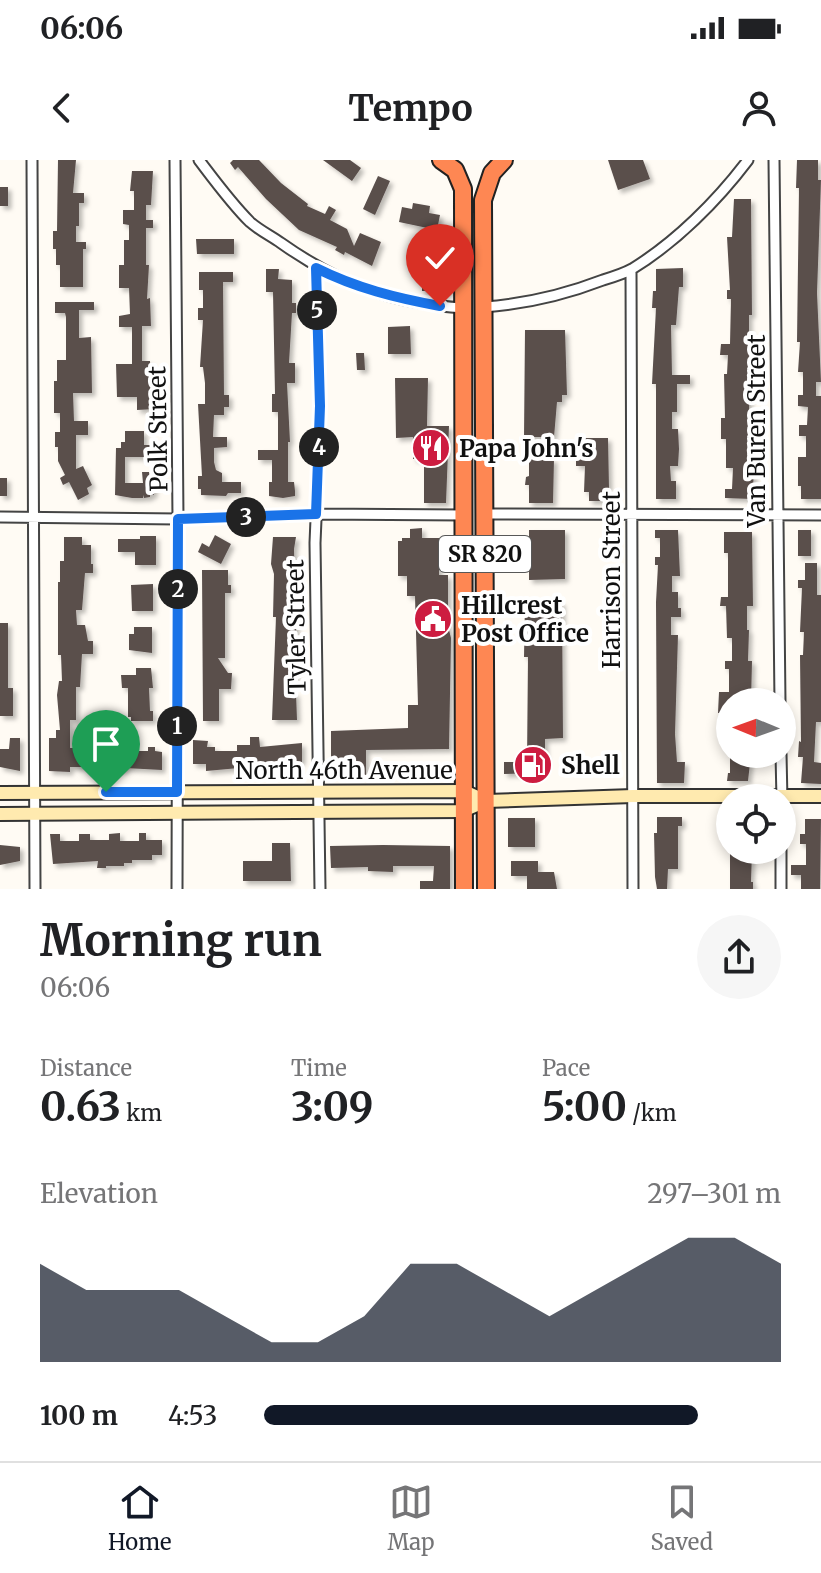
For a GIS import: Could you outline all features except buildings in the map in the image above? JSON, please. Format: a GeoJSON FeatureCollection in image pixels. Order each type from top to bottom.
{"type":"FeatureCollection","features":[{"type":"Feature","properties":{"kind":"highway","name":"SR 820"},"geometry":{"type":"LineString","coordinates":[[441,160],[455,170],[463,189],[464,889]]}},
{"type":"Feature","properties":{"kind":"highway","name":"SR 820"},"geometry":{"type":"LineString","coordinates":[[486,889],[483,200],[492,173],[504,160]]}},
{"type":"Feature","properties":{"kind":"highway"},"geometry":{"type":"LineString","coordinates":[[464,237],[472,247],[472,293],[484,307]]}},
{"type":"Feature","properties":{"kind":"highway"},"geometry":{"type":"LineString","coordinates":[[464,308],[471,312],[474,320],[474,361],[484,375]]}},
{"type":"Feature","properties":{"kind":"highway"},"geometry":{"type":"LineString","coordinates":[[464,430],[474,441],[474,498],[485,514]]}},
{"type":"Feature","properties":{"kind":"highway"},"geometry":{"type":"LineString","coordinates":[[464,515],[469,516],[476,527],[476,592],[485,618]]}},
{"type":"Feature","properties":{"kind":"street"},"geometry":{"type":"LineString","coordinates":[[32,160],[35,889]]}},
{"type":"Feature","properties":{"kind":"street","name":"Polk Street"},"geometry":{"type":"LineString","coordinates":[[175,160],[177,889]]}},
{"type":"Feature","properties":{"kind":"street"},"geometry":{"type":"LineString","coordinates":[[199,160],[252,223],[316,268],[339,280],[381,294],[464,308]]}},
{"type":"Feature","properties":{"kind":"street"},"geometry":{"type":"LineString","coordinates":[[484,307],[555,296],[631,270],[691,223],[748,160]]}},
{"type":"Feature","properties":{"kind":"street","name":"Van Buren Street"},"geometry":{"type":"LineString","coordinates":[[774,160],[780,688]]}},
{"type":"Feature","properties":{"kind":"street","name":"Tyler Street"},"geometry":{"type":"LineString","coordinates":[[316,268],[320,406],[315,543],[320,889]]}},
{"type":"Feature","properties":{"kind":"street","name":"Harrison Street"},"geometry":{"type":"LineString","coordinates":[[631,270],[633,889]]}},
{"type":"Feature","properties":{"kind":"street"},"geometry":{"type":"LineString","coordinates":[[0,517],[178,519],[316,514],[464,515]]}},
{"type":"Feature","properties":{"kind":"street"},"geometry":{"type":"LineString","coordinates":[[485,514],[821,515]]}},
{"type":"Feature","properties":{"kind":"street","name":"North 46th Avenue"},"geometry":{"type":"LineString","coordinates":[[0,793],[464,791],[486,801]]}},
{"type":"Feature","properties":{"kind":"street"},"geometry":{"type":"LineString","coordinates":[[486,801],[633,796],[716,797]]}},
{"type":"Feature","properties":{"kind":"street"},"geometry":{"type":"LineString","coordinates":[[796,797],[821,796]]}},
{"type":"Feature","properties":{"kind":"street","name":"North 46th Avenue"},"geometry":{"type":"LineString","coordinates":[[0,814],[463,811],[486,801]]}},
{"type":"Feature","properties":{"kind":"street"},"geometry":{"type":"LineString","coordinates":[[781,864],[781,889]]}},
{"type":"Feature","properties":{"kind":"place","name":"Papa John's"},"geometry":{"type":"Point","coordinates":[431,448]}},
{"type":"Feature","properties":{"kind":"place","name":"Hillcrest Post Office"},"geometry":{"type":"Point","coordinates":[433,619]}},
{"type":"Feature","properties":{"kind":"place","name":"Shell"},"geometry":{"type":"Point","coordinates":[533,765]}},
{"type":"Feature","properties":{"kind":"route"},"geometry":{"type":"LineString","coordinates":[[106,792],[177,792],[178,519],[316,514],[320,425],[316,268],[339,280],[381,294],[440,306]]}}]}
